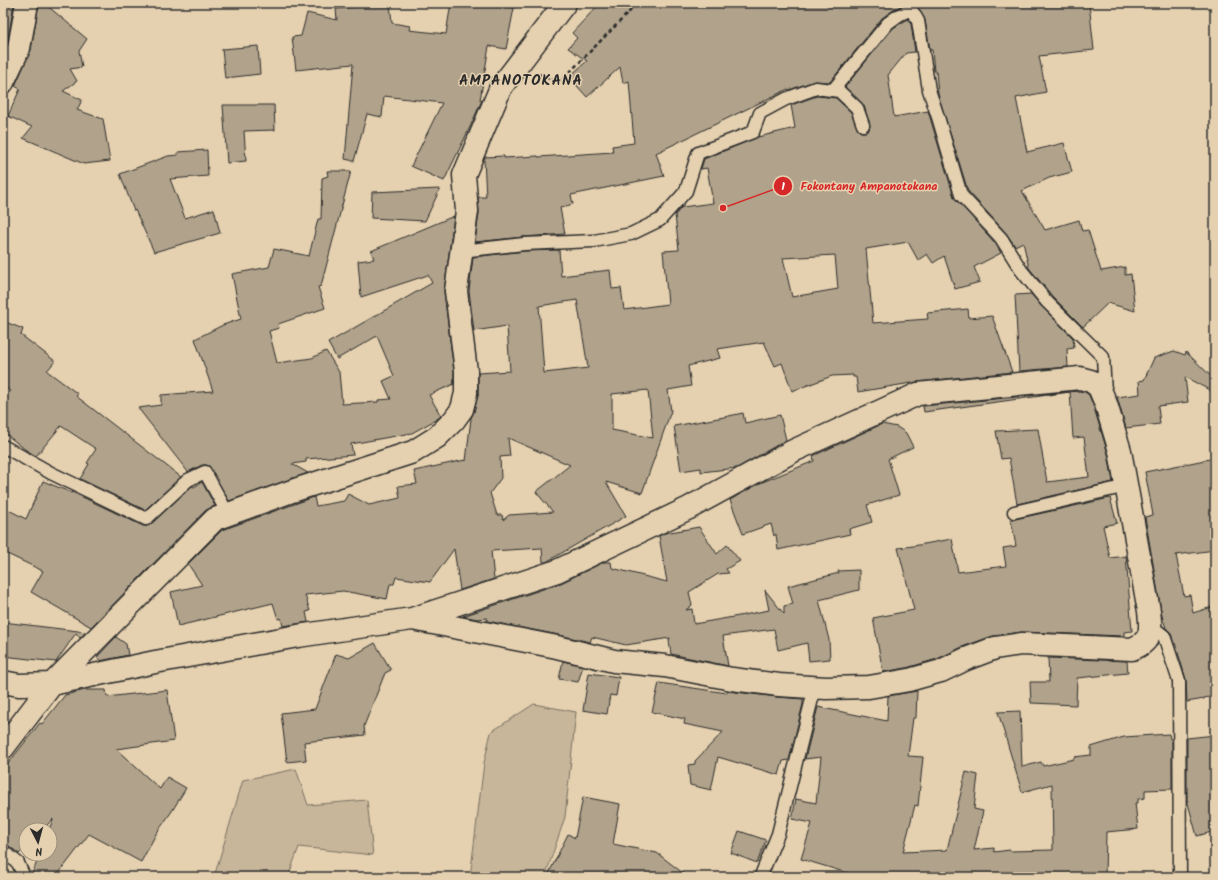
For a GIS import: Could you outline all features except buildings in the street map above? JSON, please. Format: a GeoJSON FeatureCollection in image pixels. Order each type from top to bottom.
{"type":"FeatureCollection","features":[{"type":"Feature","properties":{"kind":"street"},"geometry":{"type":"LineString","coordinates":[[3,82],[20,48],[27,3]]}},
{"type":"Feature","properties":{"kind":"street"},"geometry":{"type":"LineString","coordinates":[[3,748],[52,684],[215,519],[292,491],[413,452],[437,437],[454,420],[462,409],[466,393],[466,371],[456,292],[467,211],[464,174],[501,87],[564,3]]}},
{"type":"Feature","properties":{"kind":"street"},"geometry":{"type":"LineString","coordinates":[[3,682],[20,685],[52,684],[155,662],[283,639],[412,619],[557,571],[689,508],[793,450],[918,394],[1080,378],[1091,381],[1099,387],[1106,404],[1120,451],[1150,611],[1150,634],[1148,638],[1138,647],[1132,649],[1021,644],[995,648],[966,659],[941,671],[909,680],[869,687],[815,687],[778,685],[732,679],[665,666],[614,661],[557,647],[412,619]]}},
{"type":"Feature","properties":{"kind":"lane"},"geometry":{"type":"LineString","coordinates":[[833,90],[888,23],[911,9],[918,21],[929,90],[961,195],[1001,238],[1021,270],[1047,302],[1103,357],[1106,404]]}},
{"type":"Feature","properties":{"kind":"lane"},"geometry":{"type":"LineString","coordinates":[[461,251],[524,244],[594,241],[631,234],[660,220],[686,191],[698,153],[753,132],[760,113],[786,99],[816,88],[839,91],[857,108],[863,125]]}},
{"type":"Feature","properties":{"kind":"lane"},"geometry":{"type":"LineString","coordinates":[[3,446],[51,472],[146,518],[188,480],[205,472],[228,514]]}},
{"type":"Feature","properties":{"kind":"lane"},"geometry":{"type":"LineString","coordinates":[[1014,512],[1127,486]]}},
{"type":"Feature","properties":{"kind":"lane"},"geometry":{"type":"LineString","coordinates":[[1150,625],[1164,636],[1179,681],[1180,877]]}},
{"type":"Feature","properties":{"kind":"lane"},"geometry":{"type":"LineString","coordinates":[[762,877],[762,873],[778,834],[815,687]]}},
{"type":"Feature","properties":{"kind":"lane"},"geometry":{"type":"LineString","coordinates":[[3,851],[18,863],[24,877]]}},
{"type":"Feature","properties":{"kind":"path"},"geometry":{"type":"LineString","coordinates":[[519,63],[551,80],[562,80],[638,3]]}},
{"type":"Feature","properties":{"kind":"shaded area"},"geometry":{"type":"Polygon","coordinates":[[[534,704],[576,712],[565,817],[545,877],[470,877],[484,763],[491,732],[534,704]]]}},
{"type":"Feature","properties":{"kind":"shaded area"},"geometry":{"type":"Polygon","coordinates":[[[296,769],[308,805],[367,800],[373,855],[299,847],[288,877],[214,877],[243,780],[296,769]]]}},
{"type":"Feature","properties":{"kind":"place","name":"Fokontany Ampanotokana"},"geometry":{"type":"Point","coordinates":[723,208]}},
{"type":"Feature","properties":{"kind":"district","name":"AMPANOTOKANA"},"geometry":{"type":"Point","coordinates":[521,81]}}]}
